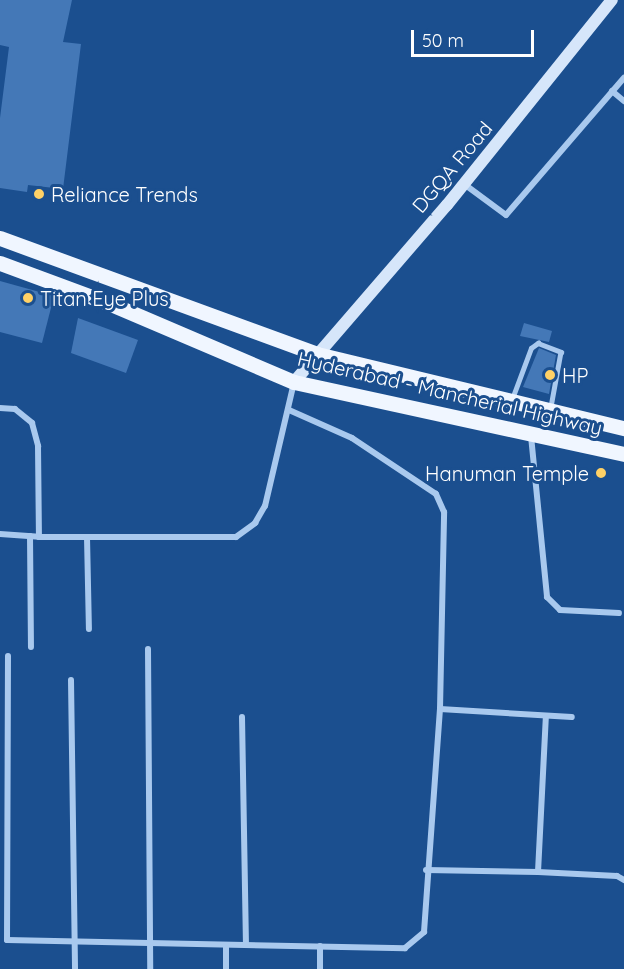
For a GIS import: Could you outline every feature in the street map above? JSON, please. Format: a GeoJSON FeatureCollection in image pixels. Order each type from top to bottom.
{"type":"FeatureCollection","features":[{"type":"Feature","properties":{"kind":"main road","name":"DGQA Road"},"geometry":{"type":"LineString","coordinates":[[294,382],[464,184],[612,0]]}},
{"type":"Feature","properties":{"kind":"main road","name":"Hyderabad - Mancherial Highway"},"geometry":{"type":"LineString","coordinates":[[0,238],[316,354],[624,429]]}},
{"type":"Feature","properties":{"kind":"main road","name":"Hyderabad - Mancherial Highway"},"geometry":{"type":"LineString","coordinates":[[0,263],[111,304],[294,382],[624,454]]}},
{"type":"Feature","properties":{"kind":"street"},"geometry":{"type":"LineString","coordinates":[[464,184],[506,215],[624,78]]}},
{"type":"Feature","properties":{"kind":"street"},"geometry":{"type":"LineString","coordinates":[[612,91],[624,101]]}},
{"type":"Feature","properties":{"kind":"street"},"geometry":{"type":"LineString","coordinates":[[0,534],[39,537],[236,537],[255,523],[265,506],[294,382]]}},
{"type":"Feature","properties":{"kind":"street"},"geometry":{"type":"LineString","coordinates":[[0,408],[15,409],[32,423],[38,446],[39,537]]}},
{"type":"Feature","properties":{"kind":"street"},"geometry":{"type":"LineString","coordinates":[[8,656],[7,940],[405,948],[424,932],[426,870],[440,709],[444,512],[436,494],[352,438],[289,410]]}},
{"type":"Feature","properties":{"kind":"street"},"geometry":{"type":"LineString","coordinates":[[531,433],[548,597],[560,610],[619,614]]}},
{"type":"Feature","properties":{"kind":"street"},"geometry":{"type":"LineString","coordinates":[[30,536],[31,647]]}},
{"type":"Feature","properties":{"kind":"street"},"geometry":{"type":"LineString","coordinates":[[87,537],[89,629]]}},
{"type":"Feature","properties":{"kind":"street"},"geometry":{"type":"LineString","coordinates":[[148,649],[150,969]]}},
{"type":"Feature","properties":{"kind":"street"},"geometry":{"type":"LineString","coordinates":[[71,680],[75,969]]}},
{"type":"Feature","properties":{"kind":"street"},"geometry":{"type":"LineString","coordinates":[[440,709],[572,717]]}},
{"type":"Feature","properties":{"kind":"street"},"geometry":{"type":"LineString","coordinates":[[538,872],[546,716]]}},
{"type":"Feature","properties":{"kind":"street"},"geometry":{"type":"LineString","coordinates":[[242,717],[246,944]]}},
{"type":"Feature","properties":{"kind":"street"},"geometry":{"type":"LineString","coordinates":[[426,870],[538,872],[617,876],[624,880]]}},
{"type":"Feature","properties":{"kind":"street"},"geometry":{"type":"LineString","coordinates":[[226,945],[226,969]]}},
{"type":"Feature","properties":{"kind":"street"},"geometry":{"type":"LineString","coordinates":[[320,946],[320,969]]}},
{"type":"Feature","properties":{"kind":"lane"},"geometry":{"type":"LineString","coordinates":[[511,401],[531,348],[538,343],[561,352],[550,410]]}},
{"type":"Feature","properties":{"kind":"building"},"geometry":{"type":"Polygon","coordinates":[[[0,0],[72,0],[63,42],[81,44],[63,189],[28,185],[27,192],[0,188],[0,118],[9,47],[0,45],[0,0]]]}},
{"type":"Feature","properties":{"kind":"building"},"geometry":{"type":"Polygon","coordinates":[[[0,281],[54,296],[42,343],[0,332],[0,281]]]}},
{"type":"Feature","properties":{"kind":"building"},"geometry":{"type":"Polygon","coordinates":[[[78,318],[138,340],[126,373],[71,353],[78,318]]]}},
{"type":"Feature","properties":{"kind":"building"},"geometry":{"type":"Polygon","coordinates":[[[524,323],[552,331],[549,342],[520,336],[524,323]]]}},
{"type":"Feature","properties":{"kind":"building"},"geometry":{"type":"Polygon","coordinates":[[[539,348],[556,355],[549,394],[523,387],[539,348]]]}},
{"type":"Feature","properties":{"kind":"place","name":"Reliance Trends"},"geometry":{"type":"Point","coordinates":[39,194]}},
{"type":"Feature","properties":{"kind":"place","name":"Titan Eye Plus"},"geometry":{"type":"Point","coordinates":[28,298]}},
{"type":"Feature","properties":{"kind":"place","name":"HP"},"geometry":{"type":"Point","coordinates":[550,375]}},
{"type":"Feature","properties":{"kind":"place","name":"Hanuman Temple"},"geometry":{"type":"Point","coordinates":[601,473]}}]}
